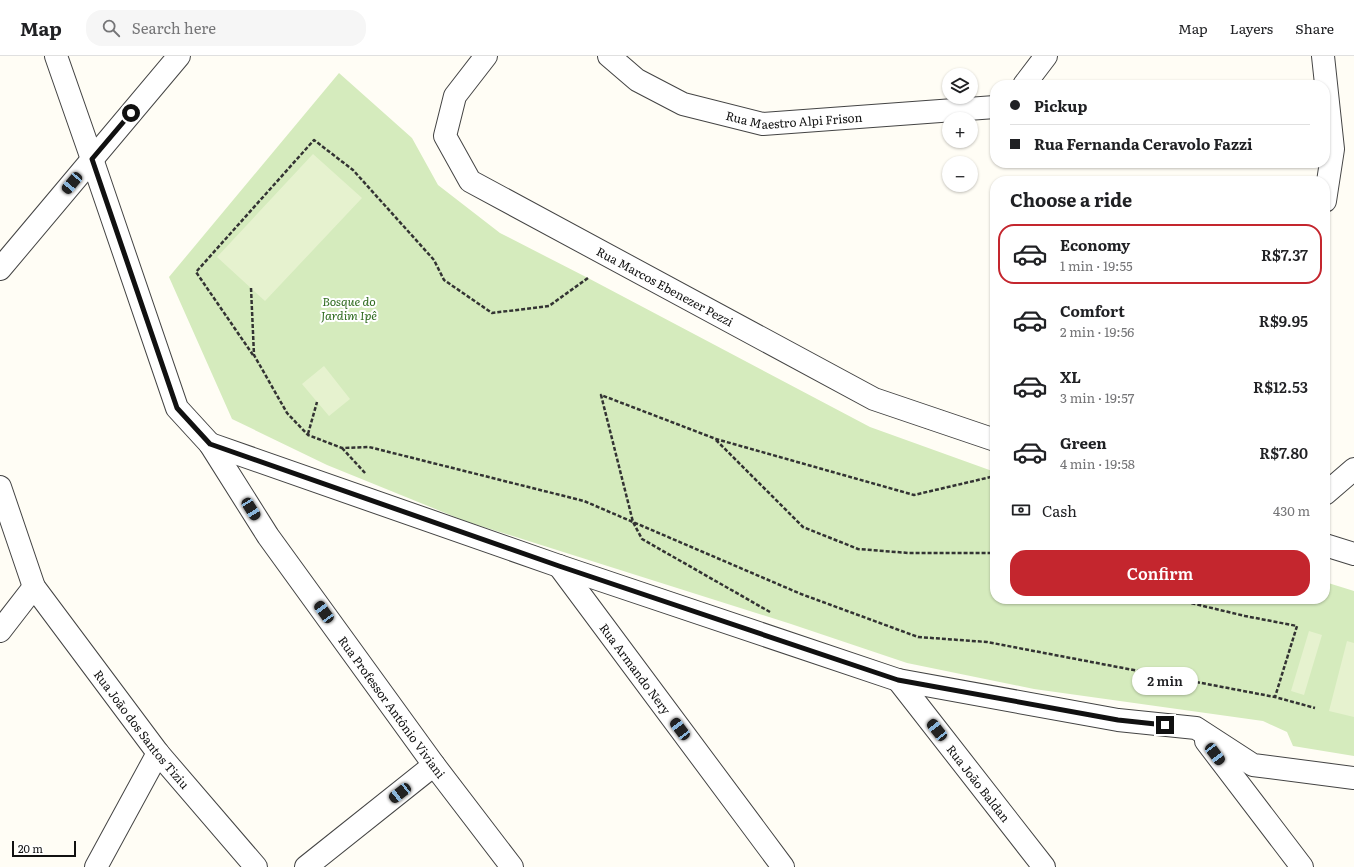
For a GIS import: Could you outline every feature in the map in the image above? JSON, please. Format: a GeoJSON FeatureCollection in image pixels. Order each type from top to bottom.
{"type":"FeatureCollection","features":[{"type":"Feature","properties":{"kind":"street","name":"Rua Professor Antônio Viviani"},"geometry":{"type":"LineString","coordinates":[[56,56],[177,408],[210,444],[268,536],[434,765],[512,867]]}},
{"type":"Feature","properties":{"kind":"street"},"geometry":{"type":"LineString","coordinates":[[0,269],[179,56]]}},
{"type":"Feature","properties":{"kind":"street","name":"Rua Marcos Ebenezer Pezzi"},"geometry":{"type":"LineString","coordinates":[[486,56],[456,96],[446,136],[470,181],[874,399],[990,438]]}},
{"type":"Feature","properties":{"kind":"street","name":"Rua Maestro Alpi Frison"},"geometry":{"type":"LineString","coordinates":[[609,56],[637,80],[683,104],[763,124],[990,107]]}},
{"type":"Feature","properties":{"kind":"street"},"geometry":{"type":"LineString","coordinates":[[1028,80],[1046,56]]}},
{"type":"Feature","properties":{"kind":"street"},"geometry":{"type":"LineString","coordinates":[[1323,56],[1326,80]]}},
{"type":"Feature","properties":{"kind":"street"},"geometry":{"type":"LineString","coordinates":[[1329,176],[1333,149],[1330,121]]}},
{"type":"Feature","properties":{"kind":"street"},"geometry":{"type":"LineString","coordinates":[[210,444],[559,566],[898,680],[1118,720],[1196,728],[1252,764],[1354,778]]}},
{"type":"Feature","properties":{"kind":"street"},"geometry":{"type":"LineString","coordinates":[[1330,490],[1354,469]]}},
{"type":"Feature","properties":{"kind":"street","name":"Rua João dos Santos Tiziu"},"geometry":{"type":"LineString","coordinates":[[0,487],[34,586],[158,753],[256,867]]}},
{"type":"Feature","properties":{"kind":"street"},"geometry":{"type":"LineString","coordinates":[[1330,547],[1354,554]]}},
{"type":"Feature","properties":{"kind":"street","name":"Rua Armando Nery"},"geometry":{"type":"LineString","coordinates":[[559,566],[783,867]]}},
{"type":"Feature","properties":{"kind":"street"},"geometry":{"type":"LineString","coordinates":[[0,631],[34,586]]}},
{"type":"Feature","properties":{"kind":"street","name":"Rua João Baldan"},"geometry":{"type":"LineString","coordinates":[[898,680],[1044,867]]}},
{"type":"Feature","properties":{"kind":"street"},"geometry":{"type":"LineString","coordinates":[[1196,728],[1302,867]]}},
{"type":"Feature","properties":{"kind":"street"},"geometry":{"type":"LineString","coordinates":[[96,867],[158,753]]}},
{"type":"Feature","properties":{"kind":"street"},"geometry":{"type":"LineString","coordinates":[[306,867],[434,765]]}},
{"type":"Feature","properties":{"kind":"path"},"geometry":{"type":"LineString","coordinates":[[588,278],[549,306],[492,313],[444,280],[434,260],[353,170],[314,140],[196,272],[254,355],[287,413],[308,435],[342,448],[368,447],[584,501],[801,594],[918,637],[987,642],[1275,697],[1315,708]]}},
{"type":"Feature","properties":{"kind":"path"},"geometry":{"type":"LineString","coordinates":[[251,288],[254,355]]}},
{"type":"Feature","properties":{"kind":"path"},"geometry":{"type":"LineString","coordinates":[[770,612],[642,539],[633,522],[601,395],[716,439],[914,495],[990,477]]}},
{"type":"Feature","properties":{"kind":"path"},"geometry":{"type":"LineString","coordinates":[[308,435],[317,402]]}},
{"type":"Feature","properties":{"kind":"path"},"geometry":{"type":"LineString","coordinates":[[716,439],[803,527],[858,549],[909,553],[990,553]]}},
{"type":"Feature","properties":{"kind":"path"},"geometry":{"type":"LineString","coordinates":[[1195,604],[1245,616],[1298,626],[1275,697]]}},
{"type":"Feature","properties":{"kind":"green space","name":"Bosque do Jardim Ipê"},"geometry":{"type":"Polygon","coordinates":[[[339,73],[412,138],[438,185],[500,233],[870,427],[990,470],[990,604],[1330,604],[1330,584],[1354,591],[1354,756],[1293,746],[1287,732],[1263,721],[1034,689],[907,663],[791,624],[465,521],[327,465],[232,419],[169,277],[339,73]]]}},
{"type":"Feature","properties":{"kind":"green space"},"geometry":{"type":"Polygon","coordinates":[[[313,154],[362,198],[265,301],[217,257],[313,154]]]}},
{"type":"Feature","properties":{"kind":"green space"},"geometry":{"type":"Polygon","coordinates":[[[324,366],[350,399],[329,416],[302,384],[324,366]]]}},
{"type":"Feature","properties":{"kind":"green space"},"geometry":{"type":"Polygon","coordinates":[[[1309,631],[1322,635],[1304,695],[1291,691],[1309,631]]]}},
{"type":"Feature","properties":{"kind":"green space"},"geometry":{"type":"Polygon","coordinates":[[[1347,641],[1354,643],[1354,717],[1329,711],[1347,641]]]}},
{"type":"Feature","properties":{"kind":"route"},"geometry":{"type":"LineString","coordinates":[[131,113],[92,159],[177,408],[210,444],[559,566],[898,680],[1118,720],[1165,725]]}}]}
